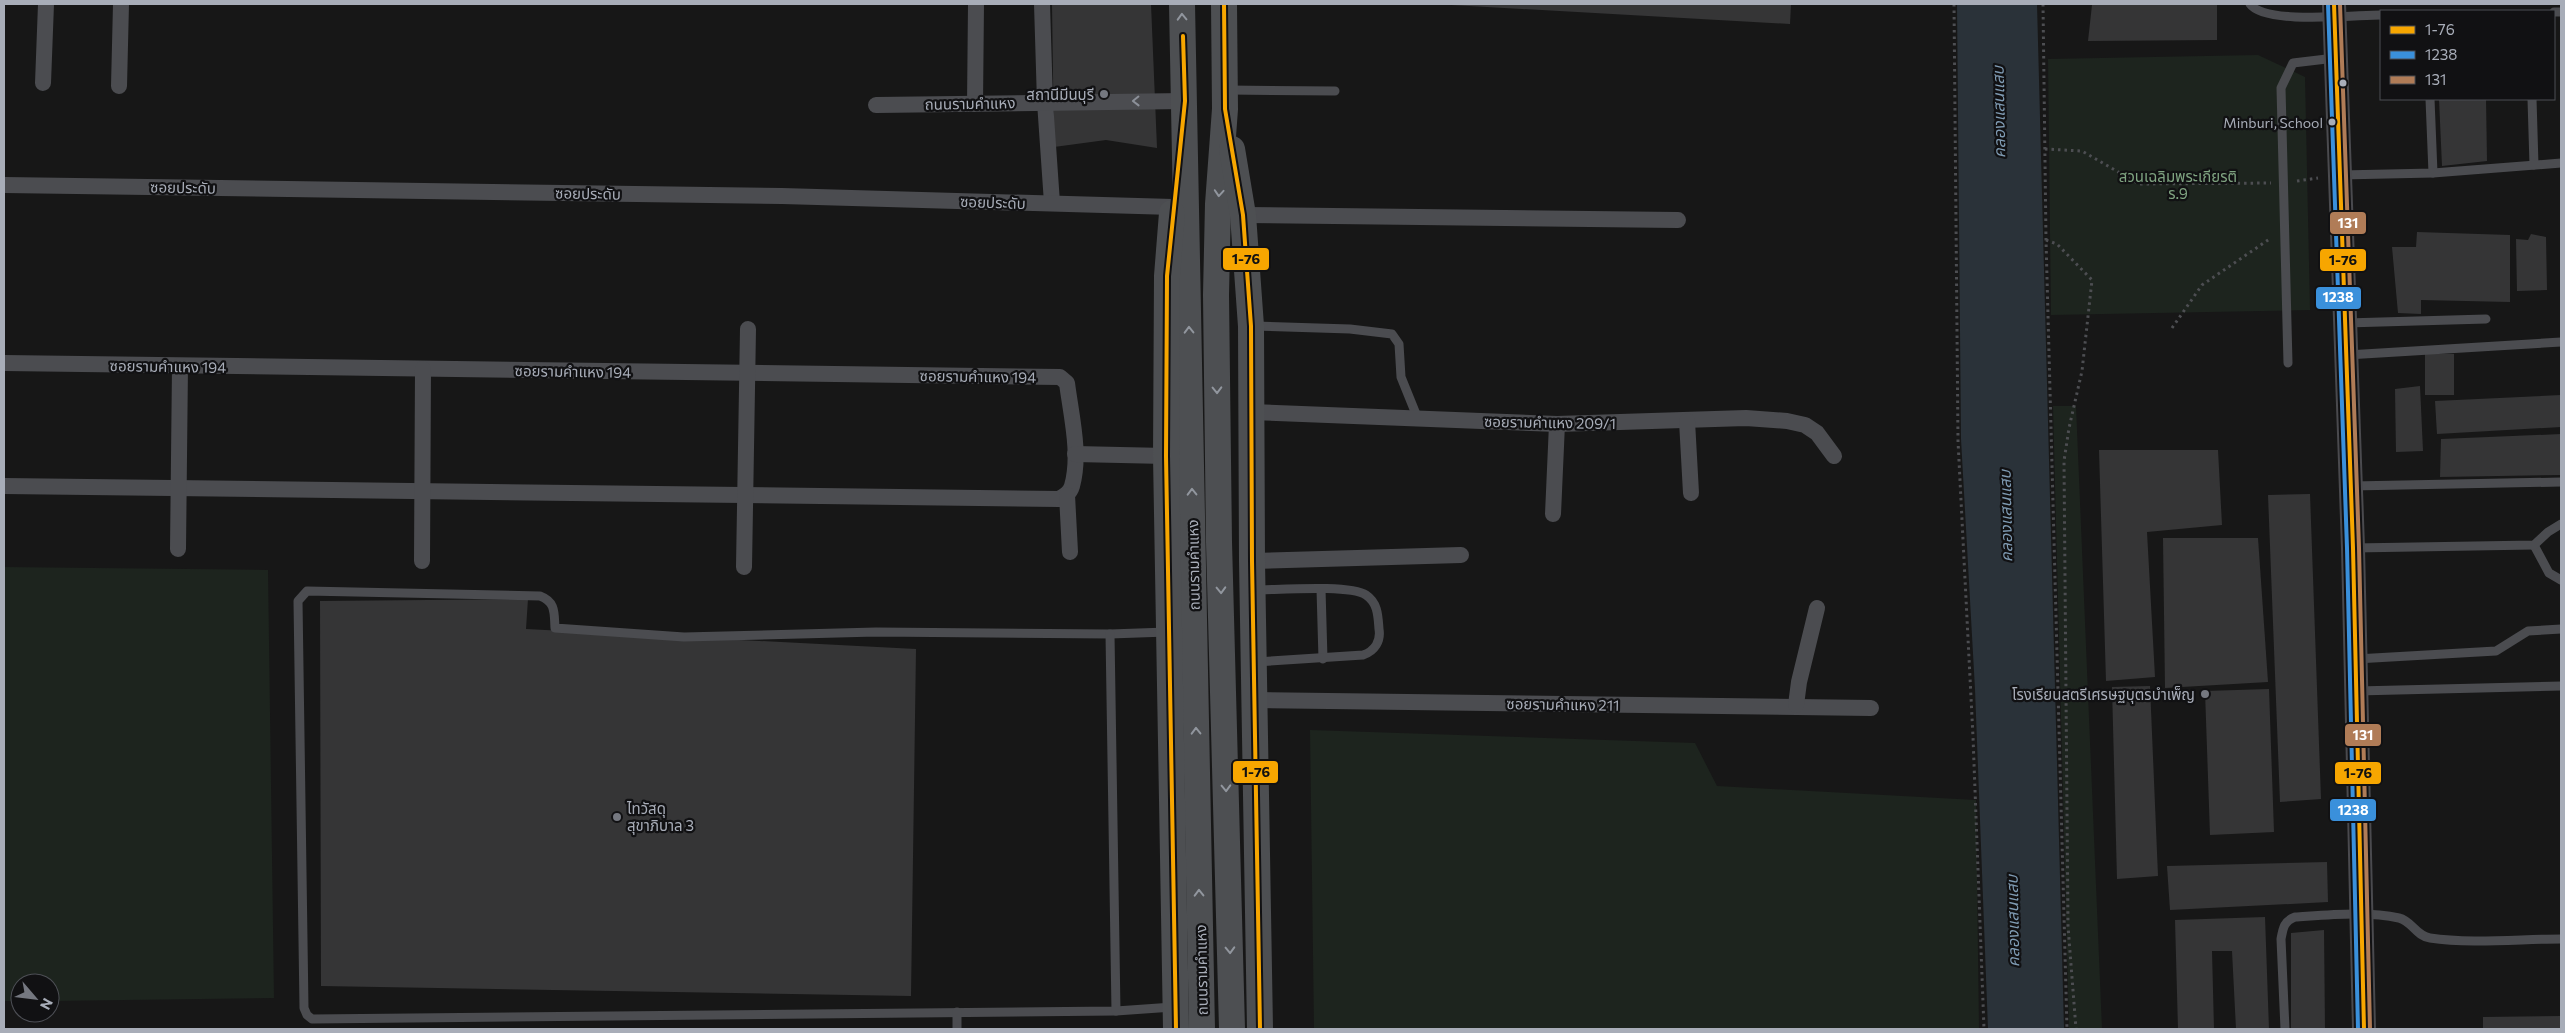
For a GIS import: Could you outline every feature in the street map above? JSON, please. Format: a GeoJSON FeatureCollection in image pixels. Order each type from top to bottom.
{"type":"FeatureCollection","features":[{"type":"Feature","properties":{"kind":"main road","name":"ถนนรามคำแหง"},"geometry":{"type":"LineString","coordinates":[[1182,4],[1202,1029]]}},
{"type":"Feature","properties":{"kind":"main road","name":"ถนนรามคำแหง"},"geometry":{"type":"LineString","coordinates":[[1224,4],[1224,100],[1218,204],[1216,296],[1219,542],[1232,1029]]}},
{"type":"Feature","properties":{"kind":"main road"},"geometry":{"type":"LineString","coordinates":[[2334,10],[2338,58],[2352,486],[2364,1029]]}},
{"type":"Feature","properties":{"kind":"main road","name":"ถนนรามคำแหง"},"geometry":{"type":"LineString","coordinates":[[1224,100],[1243,215],[1251,326],[1252,590],[1260,1029]]}},
{"type":"Feature","properties":{"kind":"main road","name":"ถนนรามคำแหง"},"geometry":{"type":"LineString","coordinates":[[1176,1018],[1171,632],[1166,456],[1167,276],[1185,101]]}},
{"type":"Feature","properties":{"kind":"street"},"geometry":{"type":"LineString","coordinates":[[43,83],[46,4]]}},
{"type":"Feature","properties":{"kind":"street"},"geometry":{"type":"LineString","coordinates":[[119,86],[121,4]]}},
{"type":"Feature","properties":{"kind":"street"},"geometry":{"type":"LineString","coordinates":[[976,4],[976,104]]}},
{"type":"Feature","properties":{"kind":"street"},"geometry":{"type":"LineString","coordinates":[[1042,4],[1045,102],[1052,204]]}},
{"type":"Feature","properties":{"kind":"street","name":"ถนนรามคำแหง"},"geometry":{"type":"LineString","coordinates":[[876,105],[1185,101]]}},
{"type":"Feature","properties":{"kind":"street","name":"ซอยประดับ"},"geometry":{"type":"LineString","coordinates":[[4,185],[782,196],[1173,207]]}},
{"type":"Feature","properties":{"kind":"street"},"geometry":{"type":"LineString","coordinates":[[1243,215],[1678,220]]}},
{"type":"Feature","properties":{"kind":"street"},"geometry":{"type":"LineString","coordinates":[[744,567],[748,329]]}},
{"type":"Feature","properties":{"kind":"street","name":"ซอยรามคำแหง 194"},"geometry":{"type":"LineString","coordinates":[[4,363],[1060,377],[1067,383],[1075,454],[1072,486],[1067,495],[1070,552]]}},
{"type":"Feature","properties":{"kind":"street"},"geometry":{"type":"LineString","coordinates":[[178,549],[180,366]]}},
{"type":"Feature","properties":{"kind":"street"},"geometry":{"type":"LineString","coordinates":[[422,561],[420,492],[423,369]]}},
{"type":"Feature","properties":{"kind":"street","name":"ซอยรามคำแหง 209/1"},"geometry":{"type":"LineString","coordinates":[[1251,412],[1557,424],[1746,418],[1787,420],[1805,425],[1817,433],[1834,456]]}},
{"type":"Feature","properties":{"kind":"street"},"geometry":{"type":"LineString","coordinates":[[1687,421],[1692,493]]}},
{"type":"Feature","properties":{"kind":"street"},"geometry":{"type":"LineString","coordinates":[[1553,514],[1557,424]]}},
{"type":"Feature","properties":{"kind":"street"},"geometry":{"type":"LineString","coordinates":[[1075,454],[1166,456]]}},
{"type":"Feature","properties":{"kind":"street"},"geometry":{"type":"LineString","coordinates":[[4,486],[1059,499],[1067,495]]}},
{"type":"Feature","properties":{"kind":"street"},"geometry":{"type":"LineString","coordinates":[[1252,561],[1462,555]]}},
{"type":"Feature","properties":{"kind":"street"},"geometry":{"type":"LineString","coordinates":[[1796,705],[1798,682],[1817,608]]}},
{"type":"Feature","properties":{"kind":"street","name":"ซอยรามคำแหง 211"},"geometry":{"type":"LineString","coordinates":[[1254,700],[1796,705],[1871,708]]}},
{"type":"Feature","properties":{"kind":"lane"},"geometry":{"type":"LineString","coordinates":[[2250,4],[2253,9],[2272,15],[2334,10],[2380,15]]}},
{"type":"Feature","properties":{"kind":"lane"},"geometry":{"type":"LineString","coordinates":[[2288,363],[2281,88],[2293,63],[2338,58]]}},
{"type":"Feature","properties":{"kind":"lane"},"geometry":{"type":"LineString","coordinates":[[1224,100],[1335,91]]}},
{"type":"Feature","properties":{"kind":"lane"},"geometry":{"type":"LineString","coordinates":[[2430,100],[2433,173]]}},
{"type":"Feature","properties":{"kind":"lane"},"geometry":{"type":"LineString","coordinates":[[2532,100],[2534,165]]}},
{"type":"Feature","properties":{"kind":"lane"},"geometry":{"type":"LineString","coordinates":[[2341,175],[2433,173],[2561,163]]}},
{"type":"Feature","properties":{"kind":"lane"},"geometry":{"type":"LineString","coordinates":[[2346,324],[2486,319]]}},
{"type":"Feature","properties":{"kind":"lane"},"geometry":{"type":"LineString","coordinates":[[1251,326],[1350,329],[1392,334],[1400,344],[1401,377],[1418,419]]}},
{"type":"Feature","properties":{"kind":"lane"},"geometry":{"type":"LineString","coordinates":[[2347,355],[2561,342]]}},
{"type":"Feature","properties":{"kind":"lane"},"geometry":{"type":"LineString","coordinates":[[2352,486],[2561,482]]}},
{"type":"Feature","properties":{"kind":"lane"},"geometry":{"type":"LineString","coordinates":[[2353,548],[2534,545],[2548,532],[2561,524]]}},
{"type":"Feature","properties":{"kind":"lane"},"geometry":{"type":"LineString","coordinates":[[2534,545],[2549,573],[2561,580]]}},
{"type":"Feature","properties":{"kind":"lane"},"geometry":{"type":"LineString","coordinates":[[1252,590],[1321,589],[1355,591],[1365,594],[1373,602],[1377,611],[1380,636],[1375,649],[1370,653],[1323,659],[1253,662]]}},
{"type":"Feature","properties":{"kind":"lane"},"geometry":{"type":"LineString","coordinates":[[1321,589],[1323,659]]}},
{"type":"Feature","properties":{"kind":"lane"},"geometry":{"type":"LineString","coordinates":[[1171,632],[1110,634],[876,632],[684,637],[555,628],[554,606],[550,600],[540,596],[307,591],[298,601],[304,1008],[307,1015],[312,1019],[1116,1011],[1176,1018]]}},
{"type":"Feature","properties":{"kind":"lane"},"geometry":{"type":"LineString","coordinates":[[2356,658],[2496,651],[2528,632],[2561,629]]}},
{"type":"Feature","properties":{"kind":"lane"},"geometry":{"type":"LineString","coordinates":[[1110,634],[1116,1011]]}},
{"type":"Feature","properties":{"kind":"lane"},"geometry":{"type":"LineString","coordinates":[[2357,690],[2561,686]]}},
{"type":"Feature","properties":{"kind":"lane"},"geometry":{"type":"LineString","coordinates":[[2285,1029],[2281,939],[2283,926],[2288,920],[2295,917],[2360,914],[2405,920],[2420,935],[2428,938],[2561,939]]}},
{"type":"Feature","properties":{"kind":"lane"},"geometry":{"type":"LineString","coordinates":[[957,1012],[957,1029]]}},
{"type":"Feature","properties":{"kind":"path"},"geometry":{"type":"LineString","coordinates":[[1954,4],[1958,441],[1974,737],[1984,1029]]}},
{"type":"Feature","properties":{"kind":"path"},"geometry":{"type":"LineString","coordinates":[[2043,4],[2046,240],[2067,1029]]}},
{"type":"Feature","properties":{"kind":"path"},"geometry":{"type":"LineString","coordinates":[[2045,149],[2082,151],[2139,184],[2284,183],[2341,175]]}},
{"type":"Feature","properties":{"kind":"path"},"geometry":{"type":"LineString","coordinates":[[2172,328],[2202,285],[2286,228]]}},
{"type":"Feature","properties":{"kind":"path"},"geometry":{"type":"LineString","coordinates":[[2046,240],[2057,244],[2092,280],[2082,371],[2069,428],[2064,461],[2068,926],[2076,1029]]}},
{"type":"Feature","properties":{"kind":"green space","name":"สวนเฉลิมพระเกียรติ ร.9"},"geometry":{"type":"Polygon","coordinates":[[[2258,55],[2305,77],[2310,310],[2051,315],[2048,59],[2258,55]]]}},
{"type":"Feature","properties":{"kind":"green space"},"geometry":{"type":"Polygon","coordinates":[[[2053,406],[2076,406],[2102,1029],[2069,1029],[2053,406]]]}},
{"type":"Feature","properties":{"kind":"green space"},"geometry":{"type":"Polygon","coordinates":[[[4,567],[268,570],[274,998],[60,1001],[60,973],[10,973],[10,1001],[4,1001],[4,567]]]}},
{"type":"Feature","properties":{"kind":"green space"},"geometry":{"type":"Polygon","coordinates":[[[1310,730],[1695,743],[1717,786],[1976,800],[1979,1029],[1314,1029],[1310,730]]]}},
{"type":"Feature","properties":{"kind":"water","name":"คลองแสนแสบ"},"geometry":{"type":"Polygon","coordinates":[[[1957,4],[2037,4],[2064,1029],[1988,1029],[1975,689],[1961,439],[1957,4]]]}},
{"type":"Feature","properties":{"kind":"building","name":"สถานีมีนบุรี"},"geometry":{"type":"Polygon","coordinates":[[[1052,4],[1151,4],[1157,148],[1106,140],[1054,147],[1052,4]]]}},
{"type":"Feature","properties":{"kind":"building"},"geometry":{"type":"Polygon","coordinates":[[[1434,4],[1791,4],[1790,24],[1434,4]]]}},
{"type":"Feature","properties":{"kind":"building"},"geometry":{"type":"Polygon","coordinates":[[[2217,4],[2217,40],[2088,41],[2092,5],[2217,4]]]}},
{"type":"Feature","properties":{"kind":"building"},"geometry":{"type":"Polygon","coordinates":[[[2439,100],[2486,100],[2487,161],[2442,166],[2439,100]]]}},
{"type":"Feature","properties":{"kind":"building"},"geometry":{"type":"Polygon","coordinates":[[[2417,232],[2510,235],[2510,302],[2421,300],[2421,314],[2398,313],[2392,247],[2416,247],[2417,232]]]}},
{"type":"Feature","properties":{"kind":"building"},"geometry":{"type":"Polygon","coordinates":[[[2531,234],[2546,237],[2547,290],[2517,291],[2516,239],[2528,240],[2531,234]]]}},
{"type":"Feature","properties":{"kind":"building"},"geometry":{"type":"Polygon","coordinates":[[[2425,354],[2454,354],[2454,395],[2425,395],[2425,354]]]}},
{"type":"Feature","properties":{"kind":"building"},"geometry":{"type":"Polygon","coordinates":[[[2420,386],[2423,451],[2396,452],[2395,389],[2420,386]]]}},
{"type":"Feature","properties":{"kind":"building"},"geometry":{"type":"Polygon","coordinates":[[[2561,395],[2561,427],[2437,434],[2435,401],[2561,395]]]}},
{"type":"Feature","properties":{"kind":"building"},"geometry":{"type":"Polygon","coordinates":[[[2561,434],[2561,475],[2440,477],[2441,439],[2561,434]]]}},
{"type":"Feature","properties":{"kind":"building"},"geometry":{"type":"Polygon","coordinates":[[[2099,450],[2218,450],[2222,525],[2147,532],[2155,677],[2106,681],[2099,450]]]}},
{"type":"Feature","properties":{"kind":"building"},"geometry":{"type":"Polygon","coordinates":[[[2310,494],[2321,799],[2280,802],[2268,495],[2310,494]]]}},
{"type":"Feature","properties":{"kind":"building"},"geometry":{"type":"Polygon","coordinates":[[[2163,538],[2258,538],[2268,682],[2165,688],[2163,538]]]}},
{"type":"Feature","properties":{"kind":"building","name":"ไทวัสดุ สุขาภิบาล 3"},"geometry":{"type":"Polygon","coordinates":[[[528,599],[526,629],[916,649],[911,996],[321,986],[320,601],[528,599]]]}},
{"type":"Feature","properties":{"kind":"building"},"geometry":{"type":"Polygon","coordinates":[[[2150,686],[2158,876],[2117,879],[2112,687],[2150,686]]]}},
{"type":"Feature","properties":{"kind":"building"},"geometry":{"type":"Polygon","coordinates":[[[2269,689],[2274,832],[2210,835],[2205,691],[2269,689]]]}},
{"type":"Feature","properties":{"kind":"building"},"geometry":{"type":"Polygon","coordinates":[[[2327,862],[2328,902],[2170,910],[2167,866],[2327,862]]]}},
{"type":"Feature","properties":{"kind":"building"},"geometry":{"type":"Polygon","coordinates":[[[2265,917],[2269,1029],[2236,1029],[2232,951],[2212,951],[2214,1029],[2178,1029],[2175,920],[2265,917]]]}},
{"type":"Feature","properties":{"kind":"building"},"geometry":{"type":"Polygon","coordinates":[[[2324,930],[2325,1029],[2291,1029],[2291,933],[2324,930]]]}},
{"type":"Feature","properties":{"kind":"building"},"geometry":{"type":"Polygon","coordinates":[[[2561,1016],[2561,1029],[2483,1029],[2483,1017],[2561,1016]]]}},
{"type":"Feature","properties":{"kind":"transit line","name":"1-76"},"geometry":{"type":"LineString","coordinates":[[1224,4],[1225,109],[1243,215],[1251,326],[1252,561],[1260,1029]]}},
{"type":"Feature","properties":{"kind":"transit line","name":"1238"},"geometry":{"type":"LineString","coordinates":[[2328,4],[2347,548],[2358,1029]]}},
{"type":"Feature","properties":{"kind":"transit line","name":"1-76"},"geometry":{"type":"LineString","coordinates":[[2334,4],[2353,548],[2364,1029]]}},
{"type":"Feature","properties":{"kind":"transit line","name":"131"},"geometry":{"type":"LineString","coordinates":[[2340,4],[2359,548],[2370,1029]]}},
{"type":"Feature","properties":{"kind":"transit line","name":"1-76"},"geometry":{"type":"LineString","coordinates":[[1176,1029],[1166,456],[1167,276],[1185,101],[1183,36]]}},
{"type":"Feature","properties":{"kind":"place","name":"สถานีมีนบุรี"},"geometry":{"type":"Point","coordinates":[1104,94]}},
{"type":"Feature","properties":{"kind":"place","name":"Minburi, School"},"geometry":{"type":"Point","coordinates":[2332,122]}},
{"type":"Feature","properties":{"kind":"place","name":"โรงเรียนสตรีเศรษฐบุตรบำเพ็ญ"},"geometry":{"type":"Point","coordinates":[2205,694]}},
{"type":"Feature","properties":{"kind":"place","name":"ไทวัสดุ สุขาภิบาล 3"},"geometry":{"type":"Point","coordinates":[617,817]}}]}
